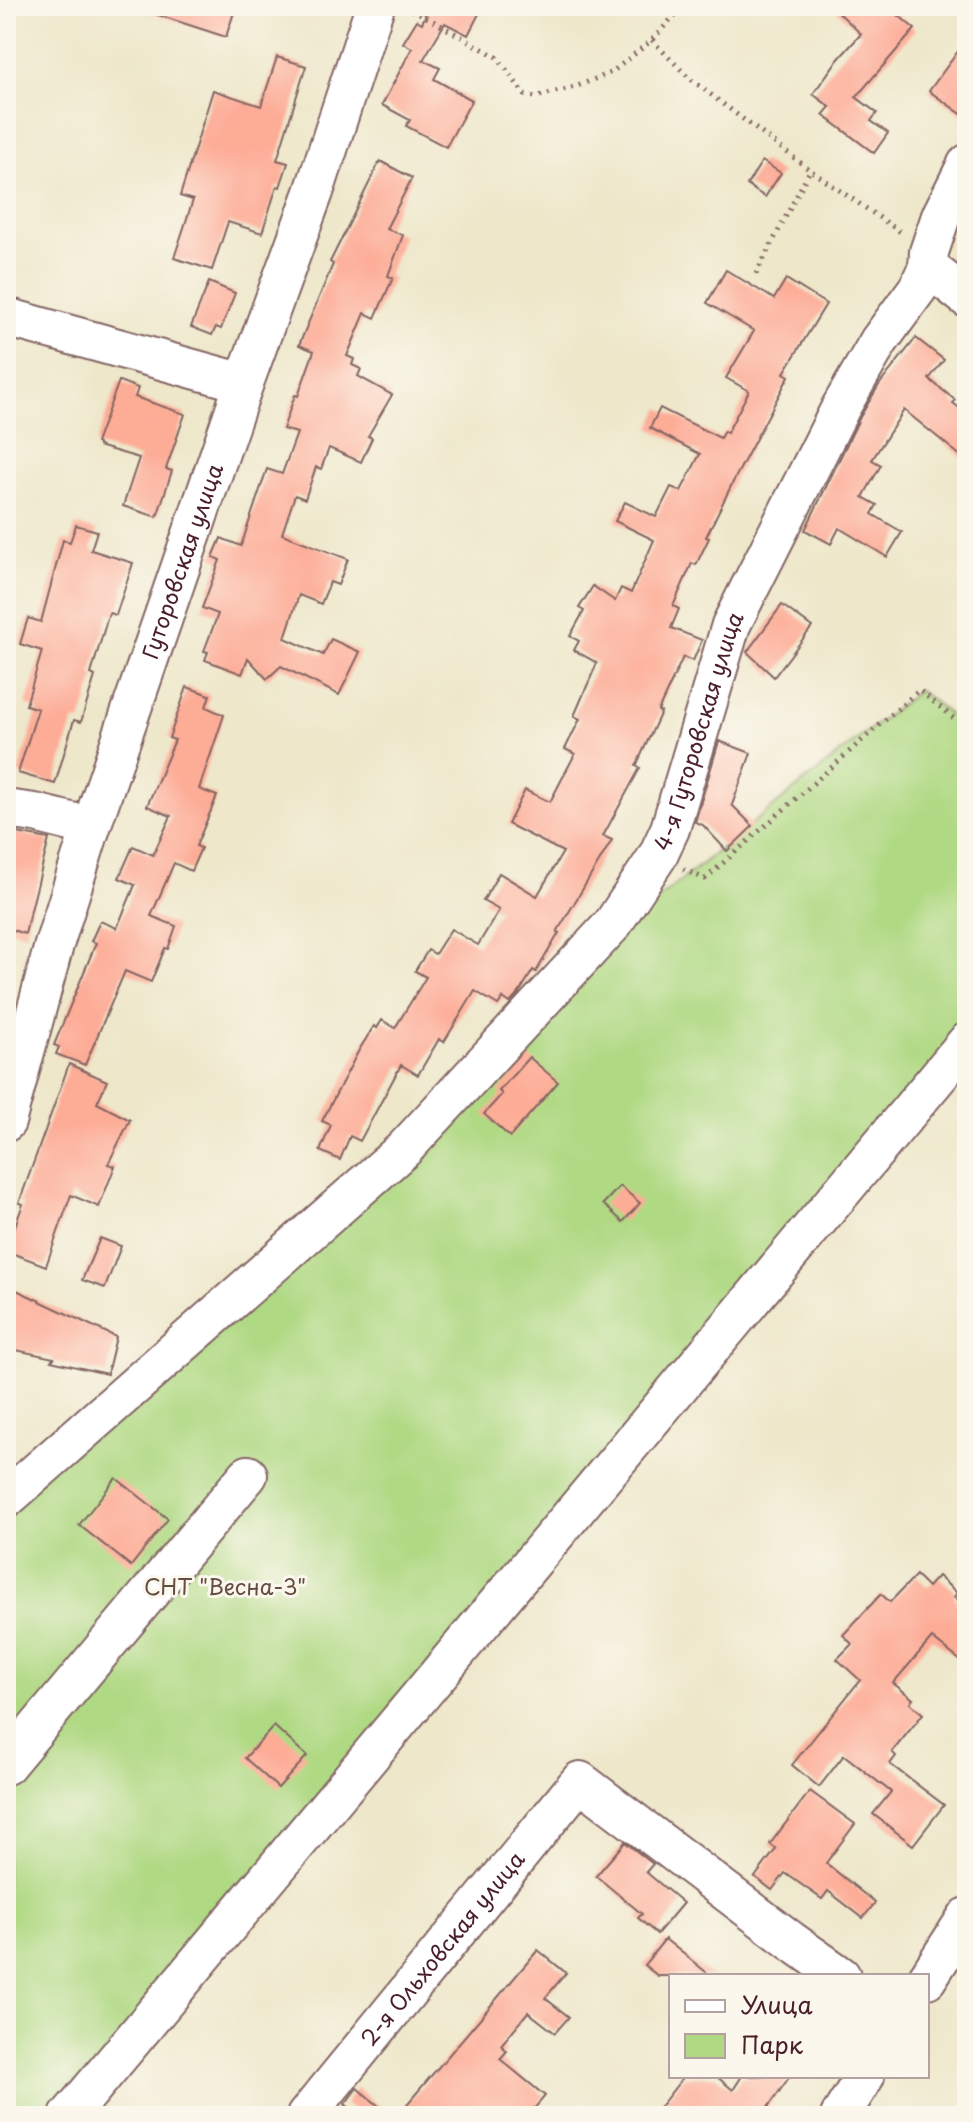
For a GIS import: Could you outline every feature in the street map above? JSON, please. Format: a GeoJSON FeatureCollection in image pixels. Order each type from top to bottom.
{"type":"FeatureCollection","features":[{"type":"Feature","properties":{"kind":"street","name":"Гуторовская улица"},"geometry":{"type":"LineString","coordinates":[[6,1122],[54,945],[91,827],[244,383],[314,192],[375,6]]}},
{"type":"Feature","properties":{"kind":"street","name":"4-я Гуторовская улица"},"geometry":{"type":"LineString","coordinates":[[6,1499],[404,1149],[612,925],[657,857],[670,829],[731,625],[841,407],[879,341],[918,288],[941,216],[967,164]]}},
{"type":"Feature","properties":{"kind":"street"},"geometry":{"type":"LineString","coordinates":[[928,260],[967,298]]}},
{"type":"Feature","properties":{"kind":"street"},"geometry":{"type":"LineString","coordinates":[[6,317],[244,383]]}},
{"type":"Feature","properties":{"kind":"street"},"geometry":{"type":"LineString","coordinates":[[6,809],[91,827]]}},
{"type":"Feature","properties":{"kind":"street"},"geometry":{"type":"LineString","coordinates":[[69,2116],[967,1042]]}},
{"type":"Feature","properties":{"kind":"street"},"geometry":{"type":"LineString","coordinates":[[6,1765],[248,1475]]}},
{"type":"Feature","properties":{"kind":"street","name":"2-я Ольховская улица"},"geometry":{"type":"LineString","coordinates":[[306,2116],[580,1781],[838,1974]]}},
{"type":"Feature","properties":{"kind":"street"},"geometry":{"type":"LineString","coordinates":[[929,1977],[961,1940]]}},
{"type":"Feature","properties":{"kind":"street"},"geometry":{"type":"LineString","coordinates":[[840,2116],[864,2078]]}},
{"type":"Feature","properties":{"kind":"path"},"geometry":{"type":"LineString","coordinates":[[399,6],[417,12],[497,57],[525,95],[535,97],[575,87],[612,72],[652,40],[673,17],[694,6]]}},
{"type":"Feature","properties":{"kind":"path"},"geometry":{"type":"LineString","coordinates":[[652,40],[689,78],[928,260]]}},
{"type":"Feature","properties":{"kind":"path"},"geometry":{"type":"LineString","coordinates":[[756,274],[810,170]]}},
{"type":"Feature","properties":{"kind":"path"},"geometry":{"type":"LineString","coordinates":[[657,857],[705,879],[919,690],[967,729]]}},
{"type":"Feature","properties":{"kind":"green space","name":"СНТ \"Весна-3\""},"geometry":{"type":"Polygon","coordinates":[[[919,690],[967,729],[967,1042],[69,2116],[6,2116],[6,1489],[399,1144],[648,907],[919,690]]]}},
{"type":"Feature","properties":{"kind":"building"},"geometry":{"type":"Polygon","coordinates":[[[144,6],[236,6],[226,37],[143,10],[144,6]]]}},
{"type":"Feature","properties":{"kind":"building"},"geometry":{"type":"Polygon","coordinates":[[[410,6],[483,6],[468,35],[445,23],[423,60],[440,68],[434,79],[472,100],[446,147],[406,126],[410,120],[382,105],[412,48],[403,43],[417,20],[422,23],[426,14],[410,6]]]}},
{"type":"Feature","properties":{"kind":"building"},"geometry":{"type":"Polygon","coordinates":[[[832,6],[887,6],[915,29],[856,97],[877,113],[871,121],[888,133],[874,153],[823,115],[830,107],[813,94],[861,34],[832,6]]]}},
{"type":"Feature","properties":{"kind":"building"},"geometry":{"type":"Polygon","coordinates":[[[967,39],[967,118],[929,91],[967,39]]]}},
{"type":"Feature","properties":{"kind":"building"},"geometry":{"type":"Polygon","coordinates":[[[277,57],[306,66],[277,160],[288,163],[262,233],[228,222],[212,270],[174,258],[193,200],[180,196],[213,90],[261,106],[277,57]]]}},
{"type":"Feature","properties":{"kind":"building"},"geometry":{"type":"Polygon","coordinates":[[[380,161],[412,178],[386,229],[403,235],[388,276],[393,278],[375,318],[365,313],[347,356],[354,359],[352,365],[361,369],[358,376],[392,395],[368,436],[372,438],[361,462],[329,448],[321,469],[316,467],[305,499],[295,495],[282,534],[348,559],[338,585],[330,582],[321,604],[299,595],[285,638],[323,655],[331,639],[360,652],[339,695],[281,666],[267,679],[248,658],[242,674],[205,660],[208,652],[204,651],[218,614],[202,608],[220,560],[213,557],[221,538],[241,546],[267,469],[282,474],[297,433],[283,429],[314,351],[299,345],[333,264],[330,262],[380,161]]]}},
{"type":"Feature","properties":{"kind":"building"},"geometry":{"type":"Polygon","coordinates":[[[762,161],[781,173],[765,197],[747,185],[762,161]]]}},
{"type":"Feature","properties":{"kind":"building"},"geometry":{"type":"Polygon","coordinates":[[[726,270],[774,299],[786,279],[826,304],[784,373],[789,376],[673,606],[679,609],[671,628],[702,640],[693,661],[683,657],[636,766],[640,768],[603,836],[612,840],[536,972],[533,970],[510,1003],[503,998],[498,1005],[475,991],[444,1042],[439,1039],[418,1075],[401,1065],[360,1141],[350,1136],[340,1160],[320,1151],[331,1125],[322,1121],[374,1026],[377,1028],[382,1020],[395,1028],[426,977],[415,971],[428,950],[435,954],[451,929],[478,945],[499,910],[483,901],[499,873],[537,896],[563,852],[508,824],[525,790],[550,802],[575,754],[565,749],[580,719],[574,716],[597,663],[574,650],[579,641],[570,636],[584,611],[579,608],[593,586],[615,601],[621,588],[631,593],[654,540],[615,521],[625,502],[656,517],[671,487],[681,491],[700,454],[650,428],[660,408],[720,438],[724,431],[727,433],[749,391],[726,378],[754,331],[707,303],[726,270]]]}},
{"type":"Feature","properties":{"kind":"building"},"geometry":{"type":"Polygon","coordinates":[[[209,282],[235,293],[221,329],[216,327],[212,335],[191,327],[209,282]]]}},
{"type":"Feature","properties":{"kind":"building"},"geometry":{"type":"Polygon","coordinates":[[[916,338],[944,360],[929,379],[967,414],[967,461],[904,410],[872,460],[881,465],[863,497],[877,505],[872,514],[902,532],[887,557],[839,528],[831,544],[805,530],[860,417],[879,385],[916,338]]]}},
{"type":"Feature","properties":{"kind":"building"},"geometry":{"type":"Polygon","coordinates":[[[119,381],[138,388],[135,397],[185,414],[166,469],[172,471],[157,517],[123,506],[139,458],[96,443],[119,381]]]}},
{"type":"Feature","properties":{"kind":"building"},"geometry":{"type":"Polygon","coordinates":[[[76,525],[97,531],[91,550],[133,563],[116,615],[109,613],[81,722],[74,720],[55,784],[18,773],[38,709],[26,705],[42,651],[20,644],[28,618],[41,622],[63,540],[70,542],[76,525]]]}},
{"type":"Feature","properties":{"kind":"building"},"geometry":{"type":"Polygon","coordinates":[[[782,605],[812,627],[774,677],[747,652],[782,605]]]}},
{"type":"Feature","properties":{"kind":"building"},"geometry":{"type":"Polygon","coordinates":[[[187,687],[210,695],[206,707],[224,715],[199,789],[217,796],[196,846],[201,848],[191,871],[174,863],[151,916],[176,926],[168,949],[165,948],[151,982],[125,971],[85,1065],[56,1054],[59,1047],[54,1045],[96,943],[91,941],[100,921],[117,928],[135,885],[119,878],[133,846],[153,855],[171,816],[147,806],[175,740],[169,738],[187,687]]]}},
{"type":"Feature","properties":{"kind":"building"},"geometry":{"type":"Polygon","coordinates":[[[719,741],[751,753],[732,805],[753,826],[727,851],[703,825],[695,822],[719,741]]]}},
{"type":"Feature","properties":{"kind":"building"},"geometry":{"type":"Polygon","coordinates":[[[6,831],[49,839],[25,934],[6,928],[6,831]]]}},
{"type":"Feature","properties":{"kind":"building"},"geometry":{"type":"Polygon","coordinates":[[[529,1057],[558,1082],[510,1137],[484,1114],[502,1094],[499,1091],[529,1057]]]}},
{"type":"Feature","properties":{"kind":"building"},"geometry":{"type":"Polygon","coordinates":[[[69,1064],[107,1081],[97,1103],[130,1120],[108,1164],[115,1166],[99,1207],[71,1195],[46,1266],[6,1251],[23,1204],[19,1203],[69,1064]]]}},
{"type":"Feature","properties":{"kind":"building"},"geometry":{"type":"Polygon","coordinates":[[[620,1186],[640,1203],[623,1222],[603,1204],[620,1186]]]}},
{"type":"Feature","properties":{"kind":"building"},"geometry":{"type":"Polygon","coordinates":[[[100,1238],[121,1246],[105,1288],[82,1280],[100,1238]]]}},
{"type":"Feature","properties":{"kind":"building"},"geometry":{"type":"Polygon","coordinates":[[[6,1285],[116,1337],[107,1374],[6,1348],[6,1285]]]}},
{"type":"Feature","properties":{"kind":"building"},"geometry":{"type":"Polygon","coordinates":[[[116,1478],[168,1519],[131,1566],[79,1525],[116,1478]]]}},
{"type":"Feature","properties":{"kind":"building"},"geometry":{"type":"Polygon","coordinates":[[[916,1575],[928,1587],[938,1576],[957,1593],[954,1597],[967,1609],[967,1666],[932,1638],[893,1683],[913,1699],[910,1703],[923,1714],[892,1752],[896,1756],[890,1764],[944,1805],[913,1845],[873,1814],[891,1792],[844,1755],[819,1787],[792,1765],[860,1680],[837,1659],[852,1644],[843,1635],[881,1594],[890,1602],[916,1575]]]}},
{"type":"Feature","properties":{"kind":"building"},"geometry":{"type":"Polygon","coordinates":[[[274,1726],[307,1756],[278,1788],[245,1758],[274,1726]]]}},
{"type":"Feature","properties":{"kind":"building"},"geometry":{"type":"Polygon","coordinates":[[[810,1791],[855,1824],[826,1863],[875,1903],[863,1918],[828,1891],[822,1899],[785,1873],[772,1890],[755,1877],[776,1849],[770,1844],[810,1791]]]}},
{"type":"Feature","properties":{"kind":"building"},"geometry":{"type":"Polygon","coordinates":[[[625,1842],[653,1864],[646,1872],[683,1903],[657,1934],[638,1918],[642,1914],[596,1876],[625,1842]]]}},
{"type":"Feature","properties":{"kind":"building"},"geometry":{"type":"Polygon","coordinates":[[[665,1939],[709,1974],[658,1976],[644,1965],[665,1939]]]}},
{"type":"Feature","properties":{"kind":"building"},"geometry":{"type":"Polygon","coordinates":[[[538,1950],[566,1973],[545,1998],[569,2017],[555,2033],[528,2012],[501,2045],[507,2051],[500,2059],[545,2096],[528,2116],[397,2116],[538,1950]]]}},
{"type":"Feature","properties":{"kind":"building"},"geometry":{"type":"Polygon","coordinates":[[[682,2078],[718,2078],[733,2090],[741,2078],[789,2078],[762,2116],[653,2116],[682,2078]]]}},
{"type":"Feature","properties":{"kind":"building"},"geometry":{"type":"Polygon","coordinates":[[[357,2088],[391,2116],[359,2116],[345,2104],[357,2088]]]}}]}
